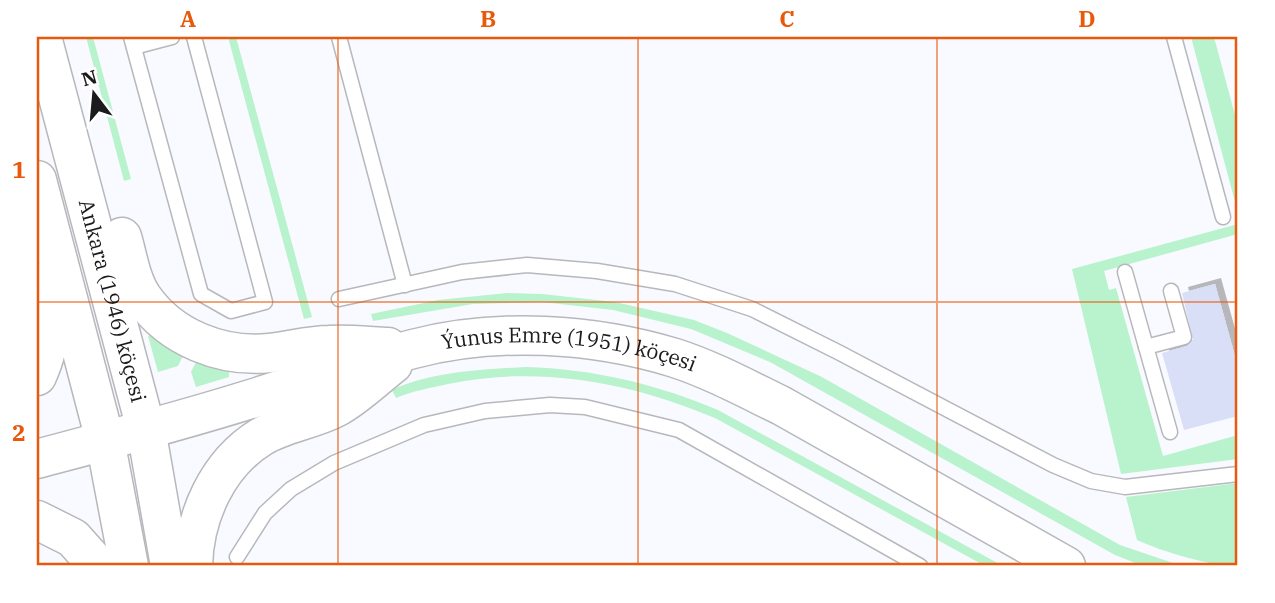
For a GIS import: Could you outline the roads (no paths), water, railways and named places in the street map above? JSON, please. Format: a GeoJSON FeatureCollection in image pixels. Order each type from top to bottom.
{"type":"FeatureCollection","features":[{"type":"Feature","properties":{"kind":"main road","name":"Ankara (1946) köçesi"},"geometry":{"type":"LineString","coordinates":[[42,37],[146,429],[170,566]]}},
{"type":"Feature","properties":{"kind":"main road","name":"Ankara (1946) köçesi"},"geometry":{"type":"LineString","coordinates":[[37,180],[42,231],[105,440],[128,566]]}},
{"type":"Feature","properties":{"kind":"main road"},"geometry":{"type":"LineString","coordinates":[[89,208],[121,235],[136,285],[144,299],[168,324],[192,340],[219,349],[260,354],[328,344],[414,348]]}},
{"type":"Feature","properties":{"kind":"main road"},"geometry":{"type":"LineString","coordinates":[[37,271],[50,328],[47,351],[37,376]]}},
{"type":"Feature","properties":{"kind":"main road","name":"Ýunus Emre (1951) köçesi"},"geometry":{"type":"LineString","coordinates":[[37,459],[216,410],[414,348],[469,339],[547,337],[613,343],[677,359],[782,406],[1066,566]]}},
{"type":"Feature","properties":{"kind":"main road"},"geometry":{"type":"LineString","coordinates":[[193,566],[196,534],[206,504],[234,460],[262,437],[338,407],[414,348]]}},
{"type":"Feature","properties":{"kind":"main road"},"geometry":{"type":"LineString","coordinates":[[37,520],[73,538],[97,566]]}},
{"type":"Feature","properties":{"kind":"lane"},"geometry":{"type":"LineString","coordinates":[[172,37],[132,42],[201,294],[232,311],[265,302],[194,37]]}},
{"type":"Feature","properties":{"kind":"lane"},"geometry":{"type":"LineString","coordinates":[[339,37],[405,285]]}},
{"type":"Feature","properties":{"kind":"lane"},"geometry":{"type":"LineString","coordinates":[[1174,37],[1223,217]]}},
{"type":"Feature","properties":{"kind":"lane"},"geometry":{"type":"LineString","coordinates":[[339,299],[462,272],[527,265],[597,271],[675,284],[752,309],[1053,465],[1091,481],[1125,487],[1238,474]]}},
{"type":"Feature","properties":{"kind":"lane"},"geometry":{"type":"LineString","coordinates":[[1125,272],[1170,432]]}},
{"type":"Feature","properties":{"kind":"lane"},"geometry":{"type":"LineString","coordinates":[[1146,347],[1184,337],[1171,291]]}},
{"type":"Feature","properties":{"kind":"lane"},"geometry":{"type":"LineString","coordinates":[[237,557],[265,513],[291,489],[334,463],[424,425],[485,411],[550,405],[585,407],[679,430],[920,566]]}}]}
